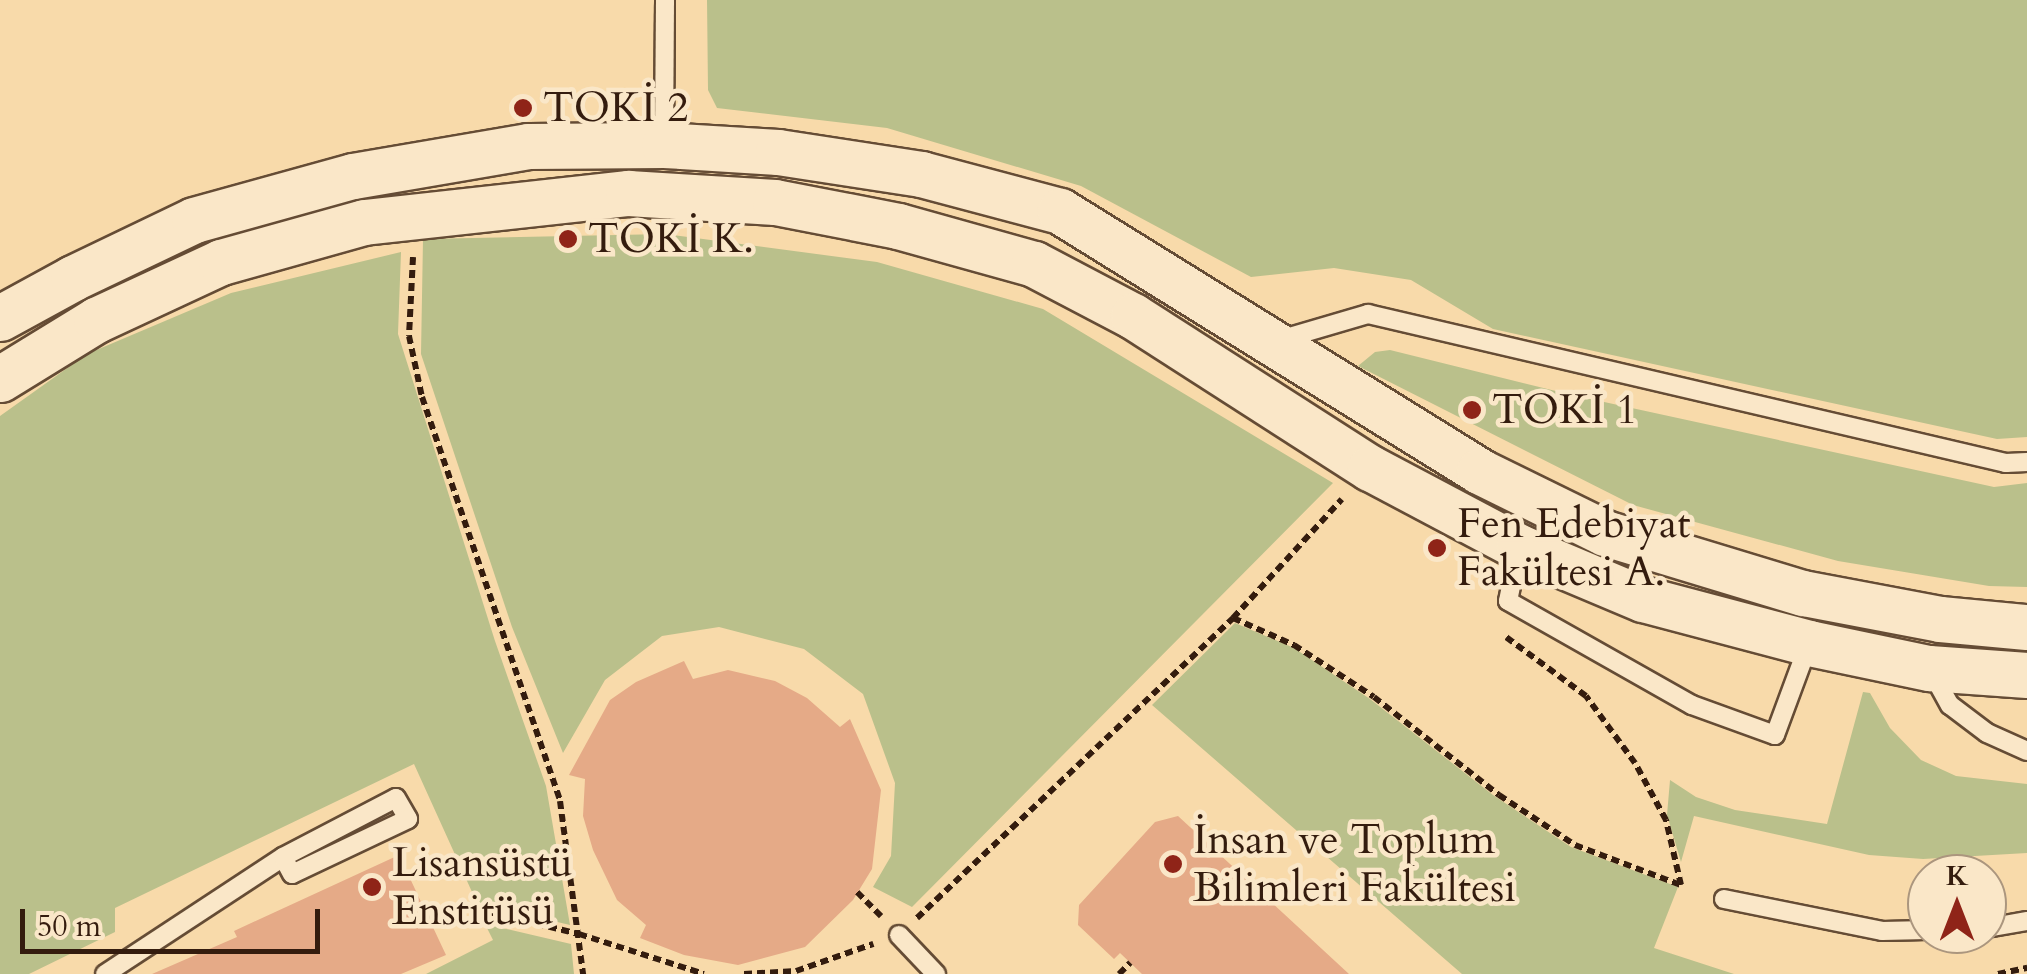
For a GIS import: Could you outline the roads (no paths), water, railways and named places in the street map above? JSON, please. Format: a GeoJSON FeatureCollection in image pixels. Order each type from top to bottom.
{"type":"FeatureCollection","features":[{"type":"Feature","properties":{"kind":"street"},"geometry":{"type":"LineString","coordinates":[[0,318],[194,220],[353,176],[528,146],[664,145],[778,152],[921,174],[1060,211],[1479,471],[1606,534],[1804,593],[1940,619],[2027,628]]}},
{"type":"Feature","properties":{"kind":"street"},"geometry":{"type":"LineString","coordinates":[[0,379],[96,320],[220,262],[364,222],[628,193],[775,202],[898,226],[1034,264],[1133,316],[1370,468],[1519,547],[1642,599],[1809,643],[1929,668],[2027,674]]}},
{"type":"Feature","properties":{"kind":"lane"},"geometry":{"type":"LineString","coordinates":[[664,145],[666,0]]}},
{"type":"Feature","properties":{"kind":"lane"},"geometry":{"type":"LineString","coordinates":[[1272,342],[1368,314],[1987,458],[2027,462]]}},
{"type":"Feature","properties":{"kind":"lane"},"geometry":{"type":"LineString","coordinates":[[1519,547],[1508,602],[1692,705],[1775,736],[1809,643]]}},
{"type":"Feature","properties":{"kind":"lane"},"geometry":{"type":"LineString","coordinates":[[1929,668],[1950,705],[1987,733],[2027,751]]}},
{"type":"Feature","properties":{"kind":"lane"},"geometry":{"type":"LineString","coordinates":[[105,974],[127,969],[283,857],[396,798],[408,819],[292,874],[283,857]]}},
{"type":"Feature","properties":{"kind":"lane"},"geometry":{"type":"LineString","coordinates":[[1724,899],[1882,931],[1907,930]]}},
{"type":"Feature","properties":{"kind":"lane"},"geometry":{"type":"LineString","coordinates":[[899,935],[936,974]]}},
{"type":"Feature","properties":{"kind":"place","name":"TOKİ 2"},"geometry":{"type":"Point","coordinates":[523,108]}},
{"type":"Feature","properties":{"kind":"place","name":"TOKİ K."},"geometry":{"type":"Point","coordinates":[568,239]}},
{"type":"Feature","properties":{"kind":"place","name":"TOKİ 1"},"geometry":{"type":"Point","coordinates":[1472,410]}},
{"type":"Feature","properties":{"kind":"place","name":"Fen Edebiyat Fakültesi A."},"geometry":{"type":"Point","coordinates":[1437,548]}},
{"type":"Feature","properties":{"kind":"place","name":"İnsan ve Toplum Bilimleri Fakültesi"},"geometry":{"type":"Point","coordinates":[1173,864]}},
{"type":"Feature","properties":{"kind":"place","name":"Lisansüstü Enstitüsü"},"geometry":{"type":"Point","coordinates":[372,887]}}]}
